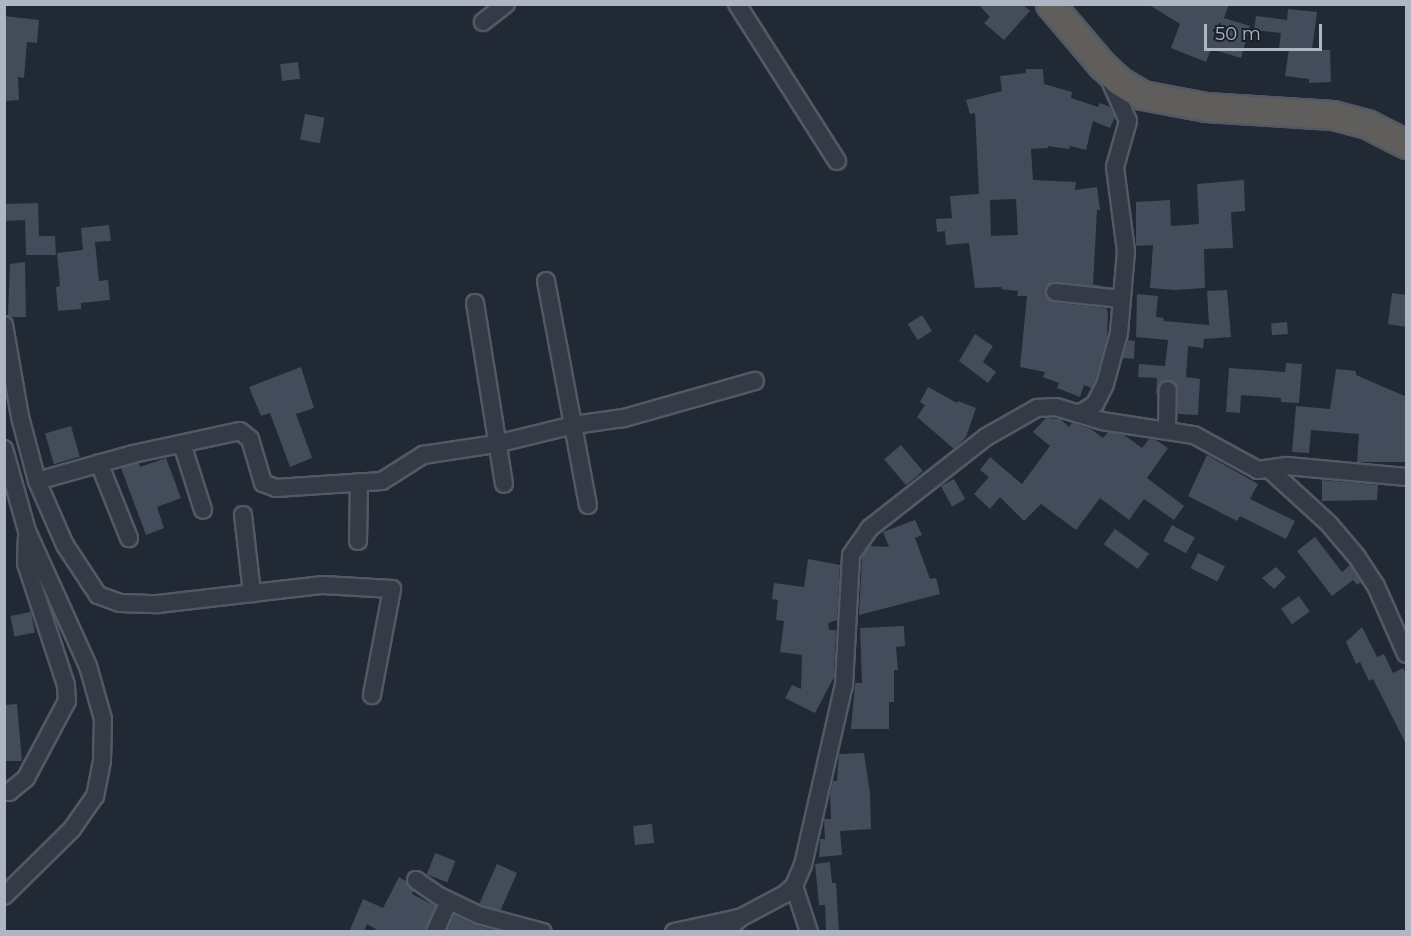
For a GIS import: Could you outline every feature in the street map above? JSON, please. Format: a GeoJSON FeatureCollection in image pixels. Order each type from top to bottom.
{"type":"FeatureCollection","features":[{"type":"Feature","properties":{"kind":"highway"},"geometry":{"type":"LineString","coordinates":[[1050,4],[1102,65],[1119,81],[1142,95],[1157,100],[1246,111],[1333,115],[1367,124],[1407,144]]}},
{"type":"Feature","properties":{"kind":"street"},"geometry":{"type":"LineString","coordinates":[[483,22],[506,4]]}},
{"type":"Feature","properties":{"kind":"street"},"geometry":{"type":"LineString","coordinates":[[737,4],[837,161]]}},
{"type":"Feature","properties":{"kind":"street"},"geometry":{"type":"LineString","coordinates":[[1078,414],[1095,404],[1105,384],[1119,333],[1122,299],[1126,239],[1115,167],[1128,121],[1102,65]]}},
{"type":"Feature","properties":{"kind":"street"},"geometry":{"type":"LineString","coordinates":[[546,281],[588,505]]}},
{"type":"Feature","properties":{"kind":"street"},"geometry":{"type":"LineString","coordinates":[[1055,292],[1122,299]]}},
{"type":"Feature","properties":{"kind":"street"},"geometry":{"type":"LineString","coordinates":[[475,303],[504,484]]}},
{"type":"Feature","properties":{"kind":"street"},"geometry":{"type":"LineString","coordinates":[[4,325],[13,364],[20,417],[37,481],[65,545],[98,595],[120,603],[158,604],[323,585],[392,589],[372,695]]}},
{"type":"Feature","properties":{"kind":"street"},"geometry":{"type":"LineString","coordinates":[[37,481],[99,463],[240,431],[250,439],[263,483],[276,488],[382,481],[423,455],[496,444],[573,425],[624,417],[755,381]]}},
{"type":"Feature","properties":{"kind":"street"},"geometry":{"type":"LineString","coordinates":[[1167,429],[1168,390]]}},
{"type":"Feature","properties":{"kind":"street"},"geometry":{"type":"LineString","coordinates":[[725,932],[740,918],[785,894],[794,886],[812,833],[844,684],[851,555],[860,539],[870,528],[986,437],[1037,408],[1056,407],[1102,422],[1167,429],[1194,435],[1252,468],[1269,469],[1287,466],[1407,477]]}},
{"type":"Feature","properties":{"kind":"street"},"geometry":{"type":"LineString","coordinates":[[182,444],[203,510]]}},
{"type":"Feature","properties":{"kind":"street"},"geometry":{"type":"LineString","coordinates":[[4,448],[27,531],[88,666],[103,719],[102,761],[95,796],[72,829],[4,896]]}},
{"type":"Feature","properties":{"kind":"street"},"geometry":{"type":"LineString","coordinates":[[99,463],[129,538]]}},
{"type":"Feature","properties":{"kind":"street"},"geometry":{"type":"LineString","coordinates":[[1269,469],[1329,524],[1357,557],[1376,586],[1407,654]]}},
{"type":"Feature","properties":{"kind":"street"},"geometry":{"type":"LineString","coordinates":[[358,541],[359,482]]}},
{"type":"Feature","properties":{"kind":"street"},"geometry":{"type":"LineString","coordinates":[[243,515],[252,593]]}},
{"type":"Feature","properties":{"kind":"street"},"geometry":{"type":"LineString","coordinates":[[4,792],[9,792],[26,778],[67,701],[66,685],[26,563],[27,531]]}},
{"type":"Feature","properties":{"kind":"street"},"geometry":{"type":"LineString","coordinates":[[416,880],[449,901],[479,915],[543,932]]}},
{"type":"Feature","properties":{"kind":"street"},"geometry":{"type":"LineString","coordinates":[[794,886],[809,932]]}},
{"type":"Feature","properties":{"kind":"street"},"geometry":{"type":"LineString","coordinates":[[435,932],[449,901]]}},
{"type":"Feature","properties":{"kind":"street"},"geometry":{"type":"LineString","coordinates":[[674,932],[740,918]]}},
{"type":"Feature","properties":{"kind":"building"},"geometry":{"type":"Polygon","coordinates":[[[978,4],[1022,4],[1030,11],[1004,40],[984,23],[990,17],[978,4]]]}},
{"type":"Feature","properties":{"kind":"building"},"geometry":{"type":"Polygon","coordinates":[[[1148,4],[1229,4],[1224,18],[1250,26],[1241,58],[1211,49],[1206,62],[1171,48],[1180,24],[1148,4]]]}},
{"type":"Feature","properties":{"kind":"building"},"geometry":{"type":"Polygon","coordinates":[[[1288,9],[1317,12],[1312,50],[1330,50],[1331,82],[1309,83],[1309,79],[1285,76],[1289,49],[1279,48],[1281,33],[1254,30],[1256,16],[1287,20],[1288,9]]]}},
{"type":"Feature","properties":{"kind":"building"},"geometry":{"type":"Polygon","coordinates":[[[4,16],[39,20],[37,43],[27,42],[24,78],[18,77],[19,100],[4,101],[4,16]]]}},
{"type":"Feature","properties":{"kind":"building"},"geometry":{"type":"Polygon","coordinates":[[[298,62],[300,79],[282,81],[280,64],[298,62]]]}},
{"type":"Feature","properties":{"kind":"building"},"geometry":{"type":"Polygon","coordinates":[[[1026,69],[1043,69],[1044,84],[1072,92],[1071,98],[1098,107],[1100,103],[1110,107],[1115,117],[1110,128],[1093,121],[1086,150],[1070,146],[1069,149],[1048,146],[1048,148],[1031,149],[1033,180],[1076,182],[1075,190],[1097,187],[1100,210],[1097,210],[1093,284],[1107,287],[1056,282],[1047,285],[1045,291],[1048,300],[1053,302],[1106,308],[1108,312],[1107,339],[1095,380],[1091,388],[1084,385],[1080,397],[1057,388],[1059,383],[1043,377],[1045,372],[1020,367],[1027,296],[1017,296],[1018,291],[1001,289],[1002,287],[975,288],[969,243],[946,245],[945,231],[937,232],[936,219],[952,218],[950,196],[979,194],[975,113],[970,114],[966,100],[1002,91],[1000,76],[1026,73],[1026,69]],[[1016,199],[990,200],[991,236],[1018,235],[1016,199]]]}},
{"type":"Feature","properties":{"kind":"building"},"geometry":{"type":"Polygon","coordinates":[[[305,114],[325,118],[320,143],[300,140],[305,114]]]}},
{"type":"Feature","properties":{"kind":"building"},"geometry":{"type":"Polygon","coordinates":[[[1244,180],[1245,211],[1231,212],[1233,248],[1204,249],[1205,288],[1174,290],[1150,288],[1153,245],[1136,246],[1136,202],[1170,200],[1171,226],[1199,224],[1197,184],[1244,180]]]}},
{"type":"Feature","properties":{"kind":"building"},"geometry":{"type":"Polygon","coordinates":[[[38,203],[39,236],[55,236],[56,255],[26,255],[25,220],[4,221],[4,204],[38,203]]]}},
{"type":"Feature","properties":{"kind":"building"},"geometry":{"type":"Polygon","coordinates":[[[109,225],[111,241],[95,242],[99,281],[108,280],[110,300],[81,303],[81,309],[58,311],[56,287],[60,286],[57,253],[83,250],[81,228],[109,225]]]}},
{"type":"Feature","properties":{"kind":"building"},"geometry":{"type":"Polygon","coordinates":[[[25,262],[26,317],[10,317],[8,315],[10,264],[25,262]]]}},
{"type":"Feature","properties":{"kind":"building"},"geometry":{"type":"Polygon","coordinates":[[[1227,290],[1231,337],[1204,339],[1203,348],[1188,346],[1186,377],[1200,379],[1198,415],[1178,414],[1178,390],[1174,381],[1163,381],[1156,395],[1157,378],[1138,377],[1139,364],[1165,366],[1168,340],[1136,337],[1137,294],[1158,296],[1156,317],[1164,318],[1163,321],[1209,325],[1207,291],[1227,290]]]}},
{"type":"Feature","properties":{"kind":"building"},"geometry":{"type":"Polygon","coordinates":[[[1392,293],[1407,295],[1407,327],[1388,324],[1392,293]]]}},
{"type":"Feature","properties":{"kind":"building"},"geometry":{"type":"Polygon","coordinates":[[[922,315],[932,331],[918,340],[908,324],[922,315]]]}},
{"type":"Feature","properties":{"kind":"building"},"geometry":{"type":"Polygon","coordinates":[[[1287,322],[1288,334],[1272,335],[1271,323],[1287,322]]]}},
{"type":"Feature","properties":{"kind":"building"},"geometry":{"type":"Polygon","coordinates":[[[975,334],[993,346],[983,362],[996,372],[988,383],[959,361],[975,334]]]}},
{"type":"Feature","properties":{"kind":"building"},"geometry":{"type":"Polygon","coordinates":[[[1128,340],[1135,341],[1134,359],[1123,358],[1128,340]]]}},
{"type":"Feature","properties":{"kind":"building"},"geometry":{"type":"Polygon","coordinates":[[[1286,363],[1302,364],[1299,403],[1281,402],[1281,398],[1241,395],[1240,413],[1226,412],[1229,368],[1285,372],[1286,363]]]}},
{"type":"Feature","properties":{"kind":"building"},"geometry":{"type":"Polygon","coordinates":[[[301,367],[314,408],[296,414],[312,458],[290,467],[270,413],[261,416],[249,387],[301,367]]]}},
{"type":"Feature","properties":{"kind":"building"},"geometry":{"type":"Polygon","coordinates":[[[1336,369],[1356,371],[1356,375],[1407,397],[1407,462],[1357,462],[1359,434],[1311,430],[1309,453],[1292,452],[1296,406],[1330,409],[1336,369]]]}},
{"type":"Feature","properties":{"kind":"building"},"geometry":{"type":"Polygon","coordinates":[[[928,387],[957,403],[958,401],[976,408],[966,437],[954,449],[917,417],[925,405],[920,402],[928,387]]]}},
{"type":"Feature","properties":{"kind":"building"},"geometry":{"type":"Polygon","coordinates":[[[1046,418],[1060,419],[1069,427],[1072,423],[1091,429],[1103,438],[1108,432],[1124,435],[1142,448],[1149,439],[1156,440],[1168,448],[1147,478],[1184,506],[1174,520],[1144,499],[1129,520],[1100,498],[1076,530],[1041,504],[1024,521],[1000,497],[990,509],[974,494],[989,477],[980,470],[990,457],[1022,484],[1050,446],[1033,432],[1046,418]]]}},
{"type":"Feature","properties":{"kind":"building"},"geometry":{"type":"Polygon","coordinates":[[[71,426],[80,457],[54,464],[45,433],[71,426]]]}},
{"type":"Feature","properties":{"kind":"building"},"geometry":{"type":"Polygon","coordinates":[[[901,445],[923,471],[906,485],[884,459],[901,445]]]}},
{"type":"Feature","properties":{"kind":"building"},"geometry":{"type":"Polygon","coordinates":[[[1207,455],[1258,484],[1250,499],[1295,521],[1286,539],[1240,516],[1237,521],[1188,496],[1207,455]]]}},
{"type":"Feature","properties":{"kind":"building"},"geometry":{"type":"Polygon","coordinates":[[[166,458],[181,498],[157,507],[164,528],[146,535],[121,468],[139,463],[140,467],[166,458]]]}},
{"type":"Feature","properties":{"kind":"building"},"geometry":{"type":"Polygon","coordinates":[[[954,479],[965,499],[952,506],[941,486],[954,479]]]}},
{"type":"Feature","properties":{"kind":"building"},"geometry":{"type":"Polygon","coordinates":[[[1322,480],[1378,485],[1377,500],[1322,501],[1322,480]]]}},
{"type":"Feature","properties":{"kind":"building"},"geometry":{"type":"Polygon","coordinates":[[[915,520],[922,535],[915,538],[930,579],[936,578],[940,594],[859,615],[862,557],[870,546],[889,547],[883,532],[915,520]]]}},
{"type":"Feature","properties":{"kind":"building"},"geometry":{"type":"Polygon","coordinates":[[[1172,525],[1195,538],[1186,553],[1163,541],[1172,525]]]}},
{"type":"Feature","properties":{"kind":"building"},"geometry":{"type":"Polygon","coordinates":[[[1115,529],[1149,554],[1138,569],[1104,544],[1115,529]]]}},
{"type":"Feature","properties":{"kind":"building"},"geometry":{"type":"Polygon","coordinates":[[[1315,537],[1342,572],[1350,565],[1361,582],[1357,585],[1353,580],[1332,596],[1297,551],[1315,537]]]}},
{"type":"Feature","properties":{"kind":"building"},"geometry":{"type":"Polygon","coordinates":[[[1198,553],[1225,566],[1218,581],[1191,568],[1198,553]]]}},
{"type":"Feature","properties":{"kind":"building"},"geometry":{"type":"Polygon","coordinates":[[[808,559],[840,565],[837,620],[828,623],[829,630],[836,630],[834,677],[815,713],[785,698],[792,685],[801,689],[802,655],[780,652],[784,621],[776,620],[778,600],[772,599],[774,583],[804,587],[808,559]]]}},
{"type":"Feature","properties":{"kind":"building"},"geometry":{"type":"Polygon","coordinates":[[[1276,567],[1286,577],[1274,589],[1262,578],[1276,567]]]}},
{"type":"Feature","properties":{"kind":"building"},"geometry":{"type":"Polygon","coordinates":[[[1299,596],[1310,612],[1292,624],[1281,609],[1299,596]]]}},
{"type":"Feature","properties":{"kind":"building"},"geometry":{"type":"Polygon","coordinates":[[[31,612],[35,633],[14,637],[10,616],[31,612]]]}},
{"type":"Feature","properties":{"kind":"building"},"geometry":{"type":"Polygon","coordinates":[[[904,626],[905,646],[896,647],[898,670],[894,670],[894,702],[889,702],[889,729],[851,729],[855,683],[862,683],[860,628],[904,626]]]}},
{"type":"Feature","properties":{"kind":"building"},"geometry":{"type":"Polygon","coordinates":[[[1362,627],[1377,657],[1384,654],[1393,673],[1403,668],[1407,676],[1407,746],[1373,679],[1369,681],[1360,662],[1356,664],[1346,642],[1362,627]]]}},
{"type":"Feature","properties":{"kind":"building"},"geometry":{"type":"Polygon","coordinates":[[[17,704],[22,761],[4,761],[4,705],[17,704]]]}},
{"type":"Feature","properties":{"kind":"building"},"geometry":{"type":"Polygon","coordinates":[[[864,753],[870,793],[871,829],[840,831],[842,855],[819,857],[820,839],[825,839],[824,819],[831,819],[830,795],[833,781],[837,781],[839,754],[864,753]]]}},
{"type":"Feature","properties":{"kind":"building"},"geometry":{"type":"Polygon","coordinates":[[[652,824],[654,843],[635,845],[633,826],[652,824]]]}},
{"type":"Feature","properties":{"kind":"building"},"geometry":{"type":"Polygon","coordinates":[[[435,853],[456,861],[447,882],[427,874],[435,853]]]}},
{"type":"Feature","properties":{"kind":"building"},"geometry":{"type":"Polygon","coordinates":[[[830,862],[832,883],[836,883],[839,932],[826,932],[825,905],[819,905],[815,864],[830,862]]]}},
{"type":"Feature","properties":{"kind":"building"},"geometry":{"type":"Polygon","coordinates":[[[497,864],[517,873],[500,912],[480,903],[497,864]]]}},
{"type":"Feature","properties":{"kind":"building"},"geometry":{"type":"Polygon","coordinates":[[[399,877],[406,881],[413,891],[412,894],[435,906],[425,932],[381,932],[367,924],[364,932],[349,932],[363,899],[383,908],[399,877]]]}},
{"type":"Feature","properties":{"kind":"building"},"geometry":{"type":"Polygon","coordinates":[[[454,915],[475,925],[500,932],[447,932],[454,915]]]}}]}
